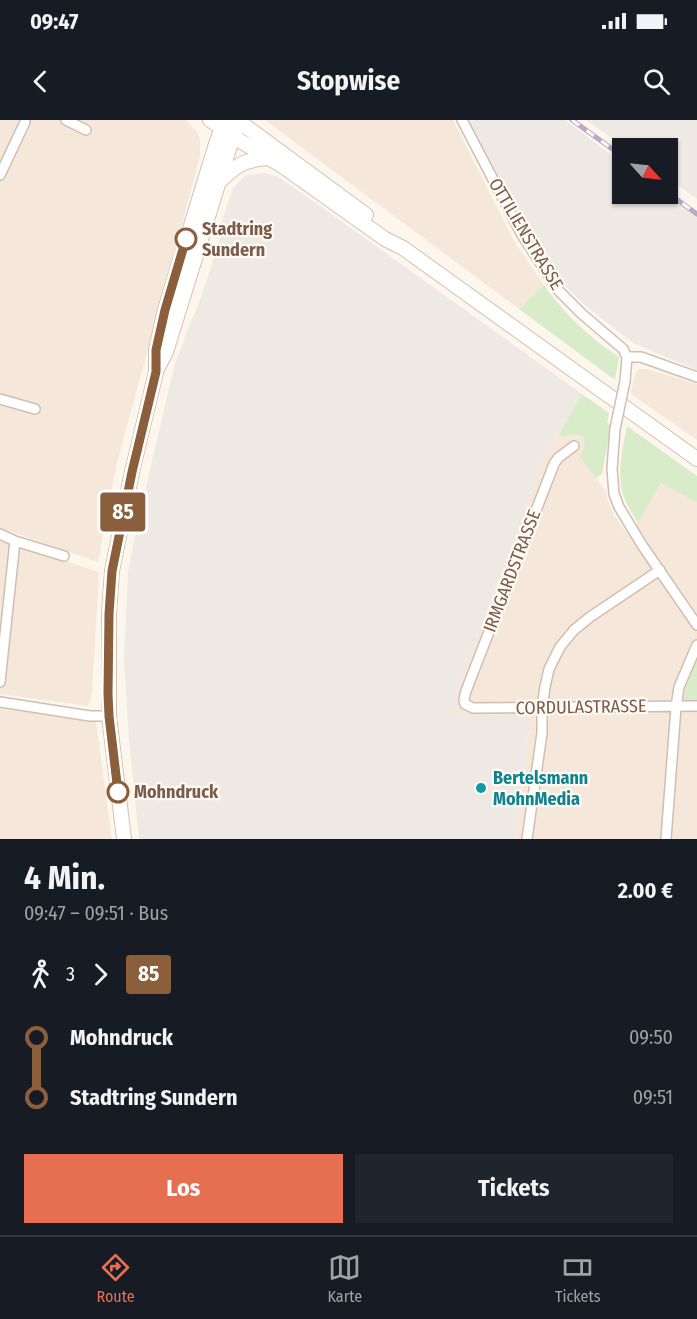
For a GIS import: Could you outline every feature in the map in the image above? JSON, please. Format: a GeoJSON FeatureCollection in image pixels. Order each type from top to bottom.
{"type":"FeatureCollection","features":[{"type":"Feature","properties":{"kind":"main road"},"geometry":{"type":"LineString","coordinates":[[229,124],[268,158],[285,167],[385,239],[403,248],[697,459]]}},
{"type":"Feature","properties":{"kind":"main road"},"geometry":{"type":"LineString","coordinates":[[124,839],[109,716],[108,653],[112,571],[132,472],[156,372],[166,352],[219,182],[229,124]]}},
{"type":"Feature","properties":{"kind":"main road"},"geometry":{"type":"LineString","coordinates":[[229,124],[349,202],[389,233],[403,248]]}},
{"type":"Feature","properties":{"kind":"main road"},"geometry":{"type":"LineString","coordinates":[[156,372],[156,350],[165,310],[229,124]]}},
{"type":"Feature","properties":{"kind":"main road"},"geometry":{"type":"LineString","coordinates":[[219,182],[242,163],[251,159],[268,158]]}},
{"type":"Feature","properties":{"kind":"street"},"geometry":{"type":"LineString","coordinates":[[66,120],[86,130]]}},
{"type":"Feature","properties":{"kind":"street","name":"OTTILIENSTRASSE"},"geometry":{"type":"LineString","coordinates":[[462,120],[522,235],[558,290],[623,349],[627,357]]}},
{"type":"Feature","properties":{"kind":"street"},"geometry":{"type":"LineString","coordinates":[[0,174],[25,122]]}},
{"type":"Feature","properties":{"kind":"street"},"geometry":{"type":"LineString","coordinates":[[697,377],[641,357],[627,357],[625,381],[615,429],[612,469],[614,494],[618,507],[697,625]]}},
{"type":"Feature","properties":{"kind":"street"},"geometry":{"type":"LineString","coordinates":[[0,399],[35,410]]}},
{"type":"Feature","properties":{"kind":"street","name":"IRMGARDSTRASSE"},"geometry":{"type":"LineString","coordinates":[[465,704],[466,691],[554,464],[574,446]]}},
{"type":"Feature","properties":{"kind":"street"},"geometry":{"type":"LineString","coordinates":[[0,534],[64,556]]}},
{"type":"Feature","properties":{"kind":"street"},"geometry":{"type":"LineString","coordinates":[[0,682],[15,541]]}},
{"type":"Feature","properties":{"kind":"street"},"geometry":{"type":"LineString","coordinates":[[527,839],[542,733],[544,687],[549,669],[560,647],[590,617],[660,570]]}},
{"type":"Feature","properties":{"kind":"street"},"geometry":{"type":"LineString","coordinates":[[666,839],[679,687],[697,645]]}},
{"type":"Feature","properties":{"kind":"street"},"geometry":{"type":"LineString","coordinates":[[0,702],[90,716],[109,716]]}},
{"type":"Feature","properties":{"kind":"street","name":"CORDULASTRASSE"},"geometry":{"type":"LineString","coordinates":[[465,704],[473,708],[697,706]]}},
{"type":"Feature","properties":{"kind":"shaded area"},"geometry":{"type":"Polygon","coordinates":[[[0,120],[186,120],[198,133],[200,140],[200,157],[116,467],[98,562],[0,528],[0,120]]]}},
{"type":"Feature","properties":{"kind":"shaded area"},"geometry":{"type":"Polygon","coordinates":[[[265,120],[453,120],[514,241],[544,285],[519,309],[265,120]]]}},
{"type":"Feature","properties":{"kind":"shaded area"},"geometry":{"type":"Polygon","coordinates":[[[468,120],[565,120],[612,155],[612,204],[678,203],[697,216],[697,370],[633,343],[587,307],[565,286],[500,183],[468,120]]]}},
{"type":"Feature","properties":{"kind":"shaded area"},"geometry":{"type":"Polygon","coordinates":[[[586,120],[697,120],[697,199],[678,185],[678,138],[612,138],[586,120]]]}},
{"type":"Feature","properties":{"kind":"shaded area"},"geometry":{"type":"Polygon","coordinates":[[[264,173],[278,177],[313,201],[582,394],[545,457],[456,694],[456,713],[521,712],[530,722],[515,839],[139,839],[124,659],[128,573],[136,529],[175,363],[203,292],[233,188],[246,175],[264,173]]]}},
{"type":"Feature","properties":{"kind":"shaded area"},"geometry":{"type":"Polygon","coordinates":[[[639,369],[697,384],[697,440],[631,394],[635,374],[639,369]]]}},
{"type":"Feature","properties":{"kind":"shaded area"},"geometry":{"type":"Polygon","coordinates":[[[559,434],[565,437],[579,434],[583,437],[584,450],[579,456],[606,491],[614,515],[626,532],[638,523],[661,483],[697,503],[697,839],[515,839],[530,722],[521,712],[456,713],[456,694],[545,457],[559,434]]]}},
{"type":"Feature","properties":{"kind":"shaded area"},"geometry":{"type":"Polygon","coordinates":[[[0,540],[99,572],[92,694],[88,706],[0,694],[0,540]]]}},
{"type":"Feature","properties":{"kind":"shaded area"},"geometry":{"type":"Polygon","coordinates":[[[0,708],[96,722],[112,839],[0,839],[0,708]]]}},
{"type":"Feature","properties":{"kind":"green space"},"geometry":{"type":"Polygon","coordinates":[[[544,285],[578,325],[619,357],[615,380],[519,309],[544,285]]]}},
{"type":"Feature","properties":{"kind":"green space"},"geometry":{"type":"Polygon","coordinates":[[[582,394],[609,413],[607,423],[611,425],[602,474],[596,478],[579,456],[584,447],[583,437],[574,434],[565,437],[559,434],[582,394]]]}},
{"type":"Feature","properties":{"kind":"green space"},"geometry":{"type":"Polygon","coordinates":[[[627,426],[697,476],[697,503],[661,483],[638,523],[626,502],[621,484],[620,464],[627,426]]]}},
{"type":"Feature","properties":{"kind":"green space"},"geometry":{"type":"Polygon","coordinates":[[[697,656],[697,701],[683,700],[690,671],[697,656]]]}},
{"type":"Feature","properties":{"kind":"railway"},"geometry":{"type":"LineString","coordinates":[[572,120],[612,149]]}},
{"type":"Feature","properties":{"kind":"railway"},"geometry":{"type":"LineString","coordinates":[[678,200],[697,214]]}},
{"type":"Feature","properties":{"kind":"bus line","name":"85"},"geometry":{"type":"LineString","coordinates":[[118,792],[108,694],[112,571],[132,472],[156,372],[156,350],[186,239]]}},
{"type":"Feature","properties":{"kind":"place","name":"Stadtring Sundern"},"geometry":{"type":"Point","coordinates":[186,239]}},
{"type":"Feature","properties":{"kind":"place","name":"Bertelsmann MohnMedia"},"geometry":{"type":"Point","coordinates":[481,788]}},
{"type":"Feature","properties":{"kind":"place","name":"Mohndruck"},"geometry":{"type":"Point","coordinates":[118,792]}}]}
